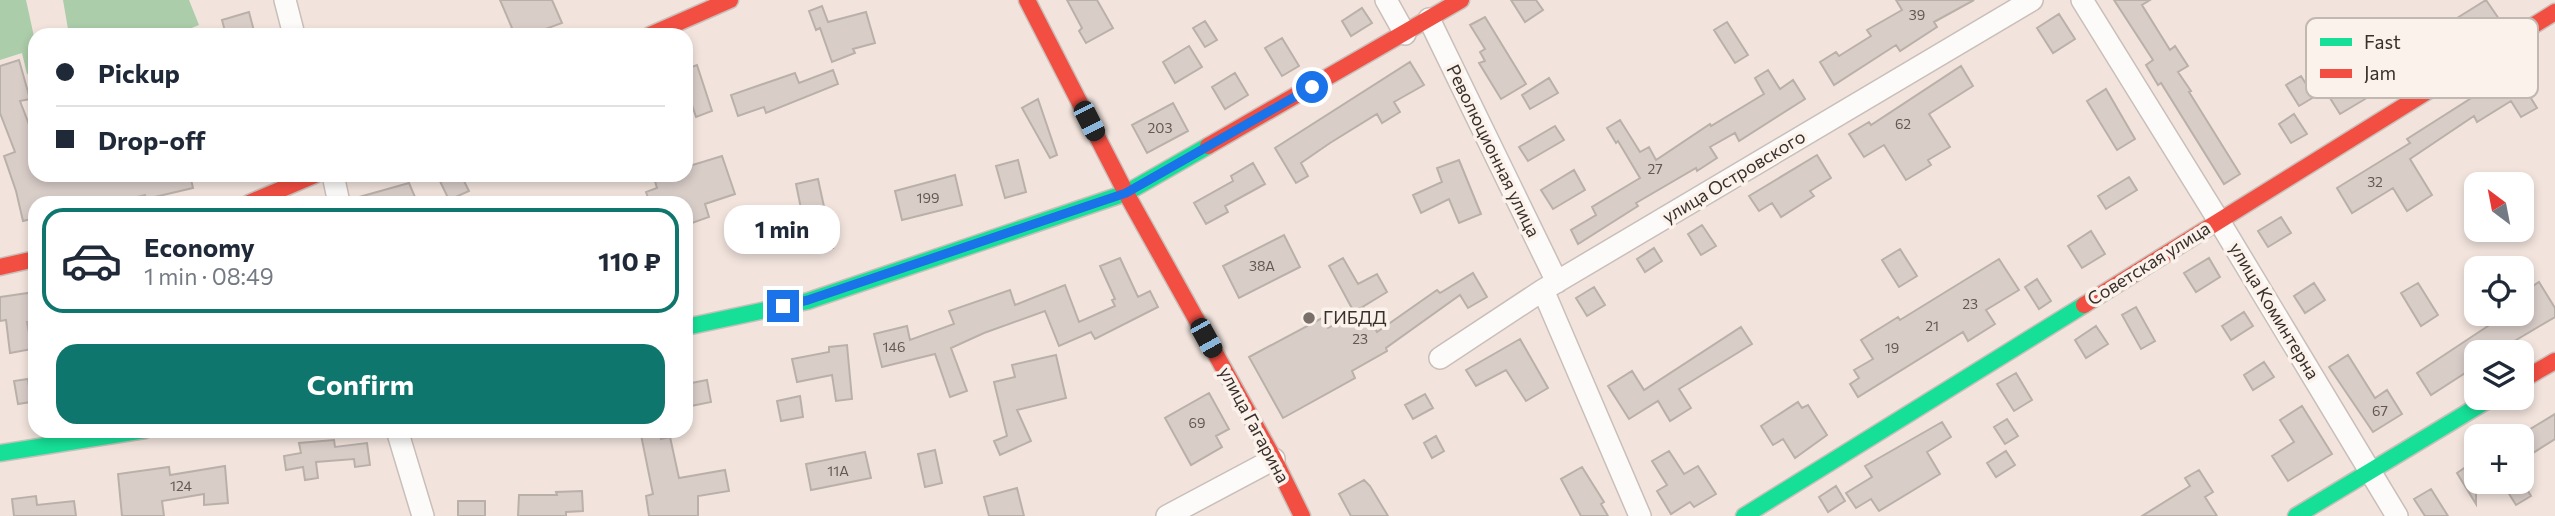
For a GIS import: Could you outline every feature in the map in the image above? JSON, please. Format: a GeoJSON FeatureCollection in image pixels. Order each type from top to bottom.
{"type":"FeatureCollection","features":[{"type":"Feature","properties":{"kind":"street"},"geometry":{"type":"LineString","coordinates":[[285,0],[293,28]]}},
{"type":"Feature","properties":{"kind":"street"},"geometry":{"type":"LineString","coordinates":[[666,28],[730,0]]}},
{"type":"Feature","properties":{"kind":"street","name":"улица Гагарина"},"geometry":{"type":"LineString","coordinates":[[1027,0],[1126,193],[1302,516]]}},
{"type":"Feature","properties":{"kind":"street"},"geometry":{"type":"LineString","coordinates":[[1386,0],[1405,34]]}},
{"type":"Feature","properties":{"kind":"street"},"geometry":{"type":"LineString","coordinates":[[693,325],[808,300],[1126,193],[1461,0]]}},
{"type":"Feature","properties":{"kind":"street","name":"улица Островского"},"geometry":{"type":"LineString","coordinates":[[1440,358],[1550,286],[2032,0]]}},
{"type":"Feature","properties":{"kind":"street","name":"улица Коминтерна"},"geometry":{"type":"LineString","coordinates":[[2082,0],[2397,516]]}},
{"type":"Feature","properties":{"kind":"street","name":"Советская улица"},"geometry":{"type":"LineString","coordinates":[[2538,23],[2555,12]]}},
{"type":"Feature","properties":{"kind":"street","name":"Революционная улица"},"geometry":{"type":"LineString","coordinates":[[1429,19],[1550,286],[1640,516]]}},
{"type":"Feature","properties":{"kind":"street","name":"Советская улица"},"geometry":{"type":"LineString","coordinates":[[1744,516],[2417,98]]}},
{"type":"Feature","properties":{"kind":"street"},"geometry":{"type":"LineString","coordinates":[[266,196],[298,182]]}},
{"type":"Feature","properties":{"kind":"street"},"geometry":{"type":"LineString","coordinates":[[0,267],[28,261]]}},
{"type":"Feature","properties":{"kind":"street"},"geometry":{"type":"LineString","coordinates":[[2534,373],[2555,360]]}},
{"type":"Feature","properties":{"kind":"street"},"geometry":{"type":"LineString","coordinates":[[2296,516],[2471,410]]}},
{"type":"Feature","properties":{"kind":"street"},"geometry":{"type":"LineString","coordinates":[[0,453],[95,438]]}},
{"type":"Feature","properties":{"kind":"street"},"geometry":{"type":"LineString","coordinates":[[399,438],[423,516]]}},
{"type":"Feature","properties":{"kind":"street"},"geometry":{"type":"LineString","coordinates":[[1167,516],[1273,459]]}},
{"type":"Feature","properties":{"kind":"green space"},"geometry":{"type":"Polygon","coordinates":[[[0,0],[26,0],[32,28],[28,28],[28,74],[22,53],[0,60],[0,0]]]}},
{"type":"Feature","properties":{"kind":"green space"},"geometry":{"type":"Polygon","coordinates":[[[63,0],[189,0],[199,25],[192,28],[68,28],[63,0]]]}},
{"type":"Feature","properties":{"kind":"building"},"geometry":{"type":"Polygon","coordinates":[[[500,0],[552,0],[562,23],[548,28],[512,28],[500,0]]]}},
{"type":"Feature","properties":{"kind":"building"},"geometry":{"type":"Polygon","coordinates":[[[1067,0],[1097,0],[1113,28],[1086,43],[1079,31],[1082,28],[1067,0]]]}},
{"type":"Feature","properties":{"kind":"building"},"geometry":{"type":"Polygon","coordinates":[[[1511,0],[1536,0],[1543,10],[1525,22],[1511,0]]]}},
{"type":"Feature","properties":{"kind":"building"},"geometry":{"type":"Polygon","coordinates":[[[1896,0],[1974,0],[1934,22],[1937,27],[1900,51],[1896,45],[1834,85],[1820,62],[1836,52],[1839,56],[1871,36],[1867,30],[1902,10],[1896,0]]]}},
{"type":"Feature","properties":{"kind":"building"},"geometry":{"type":"Polygon","coordinates":[[[2114,0],[2150,0],[2142,5],[2170,50],[2175,46],[2188,66],[2178,72],[2240,174],[2224,184],[2161,83],[2158,85],[2146,65],[2153,60],[2114,0]]]}},
{"type":"Feature","properties":{"kind":"building"},"geometry":{"type":"Polygon","coordinates":[[[2486,0],[2498,18],[2457,18],[2486,0]]]}},
{"type":"Feature","properties":{"kind":"building"},"geometry":{"type":"Polygon","coordinates":[[[822,6],[828,22],[866,12],[875,43],[853,49],[855,53],[832,62],[820,28],[816,30],[809,11],[822,6]]]}},
{"type":"Feature","properties":{"kind":"building"},"geometry":{"type":"Polygon","coordinates":[[[1362,8],[1372,23],[1351,36],[1342,21],[1362,8]]]}},
{"type":"Feature","properties":{"kind":"building"},"geometry":{"type":"Polygon","coordinates":[[[249,12],[253,28],[224,28],[222,20],[249,12]]]}},
{"type":"Feature","properties":{"kind":"building"},"geometry":{"type":"Polygon","coordinates":[[[2059,14],[2075,39],[2053,53],[2037,28],[2059,14]]]}},
{"type":"Feature","properties":{"kind":"building"},"geometry":{"type":"Polygon","coordinates":[[[1485,17],[1526,84],[1501,99],[1479,63],[1485,61],[1480,52],[1485,49],[1470,25],[1485,17]]]}},
{"type":"Feature","properties":{"kind":"building"},"geometry":{"type":"Polygon","coordinates":[[[1205,21],[1217,40],[1205,47],[1193,28],[1205,21]]]}},
{"type":"Feature","properties":{"kind":"building"},"geometry":{"type":"Polygon","coordinates":[[[1727,22],[1748,55],[1735,63],[1714,30],[1727,22]]]}},
{"type":"Feature","properties":{"kind":"building"},"geometry":{"type":"Polygon","coordinates":[[[1282,38],[1299,66],[1282,76],[1265,48],[1282,38]]]}},
{"type":"Feature","properties":{"kind":"building"},"geometry":{"type":"Polygon","coordinates":[[[1189,46],[1202,67],[1175,83],[1163,62],[1189,46]]]}},
{"type":"Feature","properties":{"kind":"building"},"geometry":{"type":"Polygon","coordinates":[[[19,60],[28,92],[28,99],[20,101],[28,122],[28,182],[192,182],[193,188],[159,196],[28,196],[28,220],[23,221],[4,156],[15,152],[0,113],[0,66],[19,60]]]}},
{"type":"Feature","properties":{"kind":"building"},"geometry":{"type":"Polygon","coordinates":[[[1410,62],[1424,85],[1394,102],[1400,112],[1382,123],[1377,114],[1330,143],[1301,163],[1308,176],[1296,183],[1275,148],[1410,62]]]}},
{"type":"Feature","properties":{"kind":"building"},"geometry":{"type":"Polygon","coordinates":[[[697,65],[712,111],[696,117],[693,108],[693,66],[697,65]]]}},
{"type":"Feature","properties":{"kind":"building"},"geometry":{"type":"Polygon","coordinates":[[[1961,66],[1973,86],[1929,114],[1950,147],[1928,160],[1931,165],[1906,180],[1884,145],[1864,157],[1849,134],[1869,122],[1871,125],[1961,66]]]}},
{"type":"Feature","properties":{"kind":"building"},"geometry":{"type":"Polygon","coordinates":[[[833,70],[838,84],[766,113],[764,107],[738,116],[731,95],[795,73],[799,83],[833,70]]]}},
{"type":"Feature","properties":{"kind":"building"},"geometry":{"type":"Polygon","coordinates":[[[1768,70],[1780,89],[1793,80],[1805,99],[1739,141],[1735,133],[1710,147],[1717,158],[1636,203],[1638,206],[1578,244],[1571,230],[1596,215],[1592,207],[1640,178],[1607,128],[1620,120],[1640,152],[1649,147],[1656,160],[1710,124],[1711,126],[1764,94],[1755,78],[1768,70]]]}},
{"type":"Feature","properties":{"kind":"building"},"geometry":{"type":"Polygon","coordinates":[[[1235,73],[1248,95],[1225,109],[1212,87],[1235,73]]]}},
{"type":"Feature","properties":{"kind":"building"},"geometry":{"type":"Polygon","coordinates":[[[2301,76],[2306,84],[2306,98],[2312,98],[2299,106],[2286,85],[2301,76]]]}},
{"type":"Feature","properties":{"kind":"building"},"geometry":{"type":"Polygon","coordinates":[[[1549,78],[1558,93],[1530,109],[1522,95],[1549,78]]]}},
{"type":"Feature","properties":{"kind":"building"},"geometry":{"type":"Polygon","coordinates":[[[2106,89],[2135,139],[2117,150],[2087,101],[2106,89]]]}},
{"type":"Feature","properties":{"kind":"building"},"geometry":{"type":"Polygon","coordinates":[[[2330,98],[2367,98],[2340,114],[2330,98]]]}},
{"type":"Feature","properties":{"kind":"building"},"geometry":{"type":"Polygon","coordinates":[[[2472,98],[2531,98],[2537,108],[2521,117],[2511,101],[2477,122],[2474,116],[2410,159],[2432,195],[2407,211],[2393,188],[2352,213],[2337,188],[2410,143],[2407,139],[2472,98]]]}},
{"type":"Feature","properties":{"kind":"building"},"geometry":{"type":"Polygon","coordinates":[[[1038,99],[1057,155],[1050,158],[1022,108],[1038,99]]]}},
{"type":"Feature","properties":{"kind":"building"},"geometry":{"type":"Polygon","coordinates":[[[1173,103],[1188,131],[1147,153],[1132,125],[1173,103]]]}},
{"type":"Feature","properties":{"kind":"building"},"geometry":{"type":"Polygon","coordinates":[[[2294,114],[2307,134],[2291,143],[2279,124],[2294,114]]]}},
{"type":"Feature","properties":{"kind":"building"},"geometry":{"type":"Polygon","coordinates":[[[1555,126],[1564,140],[1528,161],[1519,147],[1555,126]]]}},
{"type":"Feature","properties":{"kind":"building"},"geometry":{"type":"Polygon","coordinates":[[[1817,155],[1831,178],[1810,191],[1814,196],[1781,217],[1772,203],[1759,211],[1749,196],[1817,155]]]}},
{"type":"Feature","properties":{"kind":"building"},"geometry":{"type":"Polygon","coordinates":[[[722,156],[735,194],[705,204],[709,217],[693,223],[693,196],[647,196],[646,192],[657,188],[655,182],[693,182],[693,165],[722,156]]]}},
{"type":"Feature","properties":{"kind":"building"},"geometry":{"type":"Polygon","coordinates":[[[1018,160],[1026,192],[1005,198],[996,166],[1018,160]]]}},
{"type":"Feature","properties":{"kind":"building"},"geometry":{"type":"Polygon","coordinates":[[[1459,160],[1481,214],[1459,223],[1449,199],[1421,213],[1413,195],[1442,182],[1437,168],[1459,160]]]}},
{"type":"Feature","properties":{"kind":"building"},"geometry":{"type":"Polygon","coordinates":[[[1253,163],[1265,184],[1225,206],[1228,212],[1206,224],[1194,203],[1233,181],[1231,176],[1253,163]]]}},
{"type":"Feature","properties":{"kind":"building"},"geometry":{"type":"Polygon","coordinates":[[[1574,170],[1585,190],[1553,209],[1541,190],[1574,170]]]}},
{"type":"Feature","properties":{"kind":"building"},"geometry":{"type":"Polygon","coordinates":[[[955,175],[962,205],[902,220],[895,191],[955,175]]]}},
{"type":"Feature","properties":{"kind":"building"},"geometry":{"type":"Polygon","coordinates":[[[2129,177],[2137,190],[2106,209],[2098,196],[2129,177]]]}},
{"type":"Feature","properties":{"kind":"building"},"geometry":{"type":"Polygon","coordinates":[[[818,179],[833,248],[810,253],[796,184],[818,179]]]}},
{"type":"Feature","properties":{"kind":"building"},"geometry":{"type":"Polygon","coordinates":[[[440,182],[464,182],[469,191],[458,196],[447,196],[440,182]]]}},
{"type":"Feature","properties":{"kind":"building"},"geometry":{"type":"Polygon","coordinates":[[[409,183],[415,196],[363,196],[409,183]]]}},
{"type":"Feature","properties":{"kind":"building"},"geometry":{"type":"Polygon","coordinates":[[[2281,217],[2291,233],[2268,247],[2258,231],[2281,217]]]}},
{"type":"Feature","properties":{"kind":"building"},"geometry":{"type":"Polygon","coordinates":[[[1702,225],[1716,246],[1701,255],[1688,234],[1702,225]]]}},
{"type":"Feature","properties":{"kind":"building"},"geometry":{"type":"Polygon","coordinates":[[[2091,231],[2105,254],[2082,268],[2068,246],[2091,231]]]}},
{"type":"Feature","properties":{"kind":"building"},"geometry":{"type":"Polygon","coordinates":[[[1284,235],[1300,267],[1239,298],[1223,266],[1284,235]]]}},
{"type":"Feature","properties":{"kind":"building"},"geometry":{"type":"Polygon","coordinates":[[[1654,248],[1662,261],[1645,272],[1637,259],[1654,248]]]}},
{"type":"Feature","properties":{"kind":"building"},"geometry":{"type":"Polygon","coordinates":[[[1900,249],[1917,276],[1899,287],[1882,260],[1900,249]]]}},
{"type":"Feature","properties":{"kind":"building"},"geometry":{"type":"Polygon","coordinates":[[[1120,258],[1138,297],[1150,291],[1158,307],[1095,339],[1091,332],[1059,346],[1045,311],[984,333],[951,348],[967,391],[950,397],[935,354],[882,367],[874,334],[907,326],[910,340],[954,324],[949,311],[1010,290],[1015,305],[1065,285],[1079,322],[1115,306],[1112,300],[1115,299],[1100,266],[1120,258]]]}},
{"type":"Feature","properties":{"kind":"building"},"geometry":{"type":"Polygon","coordinates":[[[1343,258],[1358,284],[1377,274],[1387,292],[1354,312],[1329,266],[1343,258]]]}},
{"type":"Feature","properties":{"kind":"building"},"geometry":{"type":"Polygon","coordinates":[[[2209,258],[2220,277],[2196,292],[2184,273],[2209,258]]]}},
{"type":"Feature","properties":{"kind":"building"},"geometry":{"type":"Polygon","coordinates":[[[1999,259],[2019,290],[1986,310],[1995,324],[1968,341],[1963,332],[1858,397],[1850,384],[1859,378],[1854,370],[1873,359],[1861,340],[1898,317],[1900,320],[1999,259]]]}},
{"type":"Feature","properties":{"kind":"building"},"geometry":{"type":"Polygon","coordinates":[[[1473,273],[1487,297],[1468,308],[1460,295],[1386,348],[1387,351],[1352,371],[1355,378],[1283,418],[1249,357],[1322,318],[1328,328],[1364,308],[1377,332],[1437,290],[1440,293],[1473,273]]]}},
{"type":"Feature","properties":{"kind":"building"},"geometry":{"type":"Polygon","coordinates":[[[2037,279],[2051,301],[2039,309],[2025,287],[2037,279]]]}},
{"type":"Feature","properties":{"kind":"building"},"geometry":{"type":"Polygon","coordinates":[[[2539,282],[2555,308],[2555,317],[2516,340],[2467,340],[2488,326],[2534,326],[2534,285],[2539,282]]]}},
{"type":"Feature","properties":{"kind":"building"},"geometry":{"type":"Polygon","coordinates":[[[2314,283],[2325,300],[2305,313],[2294,296],[2314,283]]]}},
{"type":"Feature","properties":{"kind":"building"},"geometry":{"type":"Polygon","coordinates":[[[2418,283],[2438,315],[2421,326],[2401,293],[2418,283]]]}},
{"type":"Feature","properties":{"kind":"building"},"geometry":{"type":"Polygon","coordinates":[[[1594,287],[1605,305],[1587,316],[1576,298],[1594,287]]]}},
{"type":"Feature","properties":{"kind":"building"},"geometry":{"type":"Polygon","coordinates":[[[28,293],[28,350],[10,353],[6,320],[0,321],[0,297],[28,293]]]}},
{"type":"Feature","properties":{"kind":"building"},"geometry":{"type":"Polygon","coordinates":[[[2136,307],[2155,341],[2141,349],[2122,315],[2136,307]]]}},
{"type":"Feature","properties":{"kind":"building"},"geometry":{"type":"Polygon","coordinates":[[[2244,312],[2253,326],[2231,340],[2222,326],[2244,312]]]}},
{"type":"Feature","properties":{"kind":"building"},"geometry":{"type":"Polygon","coordinates":[[[2096,326],[2108,344],[2086,358],[2075,340],[2096,326]]]}},
{"type":"Feature","properties":{"kind":"building"},"geometry":{"type":"Polygon","coordinates":[[[1741,327],[1752,344],[1679,389],[1691,408],[1670,421],[1658,401],[1629,419],[1608,386],[1632,371],[1644,390],[1741,327]]]}},
{"type":"Feature","properties":{"kind":"building"},"geometry":{"type":"Polygon","coordinates":[[[1520,339],[1548,388],[1526,401],[1506,370],[1476,386],[1466,370],[1520,339]]]}},
{"type":"Feature","properties":{"kind":"building"},"geometry":{"type":"Polygon","coordinates":[[[2464,342],[2464,374],[2431,395],[2417,373],[2464,342]]]}},
{"type":"Feature","properties":{"kind":"building"},"geometry":{"type":"Polygon","coordinates":[[[847,345],[852,399],[836,401],[832,375],[797,382],[792,359],[829,352],[829,347],[847,345]]]}},
{"type":"Feature","properties":{"kind":"building"},"geometry":{"type":"Polygon","coordinates":[[[1056,355],[1066,398],[1017,410],[1031,441],[1000,455],[994,441],[1007,436],[994,382],[1015,377],[1012,365],[1056,355]]]}},
{"type":"Feature","properties":{"kind":"building"},"geometry":{"type":"Polygon","coordinates":[[[2348,355],[2375,398],[2387,390],[2402,414],[2373,432],[2329,367],[2348,355]]]}},
{"type":"Feature","properties":{"kind":"building"},"geometry":{"type":"Polygon","coordinates":[[[2264,362],[2274,377],[2253,390],[2244,375],[2264,362]]]}},
{"type":"Feature","properties":{"kind":"building"},"geometry":{"type":"Polygon","coordinates":[[[2016,373],[2032,400],[2014,411],[1997,384],[2016,373]]]}},
{"type":"Feature","properties":{"kind":"building"},"geometry":{"type":"Polygon","coordinates":[[[28,379],[28,402],[18,404],[14,381],[28,379]]]}},
{"type":"Feature","properties":{"kind":"building"},"geometry":{"type":"Polygon","coordinates":[[[707,380],[711,402],[693,406],[693,383],[707,380]]]}},
{"type":"Feature","properties":{"kind":"building"},"geometry":{"type":"Polygon","coordinates":[[[1209,393],[1229,429],[1216,436],[1222,447],[1191,465],[1165,418],[1209,393]]]}},
{"type":"Feature","properties":{"kind":"building"},"geometry":{"type":"Polygon","coordinates":[[[1425,394],[1433,408],[1413,419],[1405,405],[1425,394]]]}},
{"type":"Feature","properties":{"kind":"building"},"geometry":{"type":"Polygon","coordinates":[[[800,396],[803,417],[781,421],[777,401],[800,396]]]}},
{"type":"Feature","properties":{"kind":"building"},"geometry":{"type":"Polygon","coordinates":[[[1798,402],[1802,408],[1808,405],[1827,435],[1795,458],[1783,439],[1773,445],[1761,426],[1798,402]]]}},
{"type":"Feature","properties":{"kind":"building"},"geometry":{"type":"Polygon","coordinates":[[[2302,406],[2332,454],[2288,481],[2272,456],[2294,442],[2280,420],[2302,406]]]}},
{"type":"Feature","properties":{"kind":"building"},"geometry":{"type":"Polygon","coordinates":[[[2555,414],[2555,439],[2534,452],[2534,427],[2555,414]]]}},
{"type":"Feature","properties":{"kind":"building"},"geometry":{"type":"Polygon","coordinates":[[[2007,419],[2018,436],[2005,444],[1994,427],[2007,419]]]}},
{"type":"Feature","properties":{"kind":"building"},"geometry":{"type":"Polygon","coordinates":[[[1942,422],[1951,437],[1927,452],[1940,474],[1879,511],[1871,499],[1856,508],[1846,493],[1872,477],[1865,466],[1942,422]]]}},
{"type":"Feature","properties":{"kind":"building"},"geometry":{"type":"Polygon","coordinates":[[[1436,436],[1444,451],[1432,458],[1424,443],[1436,436]]]}},
{"type":"Feature","properties":{"kind":"building"},"geometry":{"type":"Polygon","coordinates":[[[642,438],[670,438],[679,478],[725,470],[729,491],[698,496],[698,516],[649,516],[646,496],[653,494],[642,438]]]}},
{"type":"Feature","properties":{"kind":"building"},"geometry":{"type":"Polygon","coordinates":[[[334,440],[335,447],[367,443],[370,465],[355,467],[354,459],[316,462],[318,478],[305,480],[303,467],[286,470],[284,456],[301,453],[299,443],[334,440]]]}},
{"type":"Feature","properties":{"kind":"building"},"geometry":{"type":"Polygon","coordinates":[[[935,450],[942,483],[925,487],[918,454],[935,450]]]}},
{"type":"Feature","properties":{"kind":"building"},"geometry":{"type":"Polygon","coordinates":[[[1669,451],[1684,474],[1698,466],[1716,494],[1694,507],[1690,502],[1671,514],[1657,491],[1667,485],[1652,461],[1669,451]]]}},
{"type":"Feature","properties":{"kind":"building"},"geometry":{"type":"Polygon","coordinates":[[[2006,451],[2015,465],[1996,477],[1987,463],[2006,451]]]}},
{"type":"Feature","properties":{"kind":"building"},"geometry":{"type":"Polygon","coordinates":[[[865,452],[871,478],[811,490],[806,464],[865,452]]]}},
{"type":"Feature","properties":{"kind":"building"},"geometry":{"type":"Polygon","coordinates":[[[225,466],[228,503],[204,505],[204,494],[162,501],[164,516],[122,516],[118,474],[169,467],[170,475],[225,466]]]}},
{"type":"Feature","properties":{"kind":"building"},"geometry":{"type":"Polygon","coordinates":[[[1582,467],[1604,502],[1601,504],[1608,516],[1581,516],[1561,479],[1582,467]]]}},
{"type":"Feature","properties":{"kind":"building"},"geometry":{"type":"Polygon","coordinates":[[[2464,468],[2464,484],[2457,473],[2464,468]]]}},
{"type":"Feature","properties":{"kind":"building"},"geometry":{"type":"Polygon","coordinates":[[[2199,470],[2213,492],[2205,497],[2217,516],[2142,516],[2190,486],[2185,478],[2199,470]]]}},
{"type":"Feature","properties":{"kind":"building"},"geometry":{"type":"Polygon","coordinates":[[[1364,480],[1388,516],[1351,516],[1339,494],[1364,480]]]}},
{"type":"Feature","properties":{"kind":"building"},"geometry":{"type":"Polygon","coordinates":[[[1836,486],[1845,501],[1828,512],[1819,497],[1836,486]]]}},
{"type":"Feature","properties":{"kind":"building"},"geometry":{"type":"Polygon","coordinates":[[[1017,488],[1024,516],[989,516],[984,497],[1017,488]]]}},
{"type":"Feature","properties":{"kind":"building"},"geometry":{"type":"Polygon","coordinates":[[[2431,489],[2448,516],[2425,516],[2414,499],[2431,489]]]}},
{"type":"Feature","properties":{"kind":"building"},"geometry":{"type":"Polygon","coordinates":[[[582,491],[583,511],[566,512],[566,516],[518,516],[519,495],[557,495],[556,492],[582,491]]]}},
{"type":"Feature","properties":{"kind":"building"},"geometry":{"type":"Polygon","coordinates":[[[2470,494],[2476,494],[2476,504],[2470,494]]]}},
{"type":"Feature","properties":{"kind":"building"},"geometry":{"type":"Polygon","coordinates":[[[2509,494],[2530,494],[2531,496],[2516,505],[2509,494]]]}},
{"type":"Feature","properties":{"kind":"building"},"geometry":{"type":"Polygon","coordinates":[[[36,496],[37,505],[74,501],[76,516],[14,516],[12,499],[36,496]]]}},
{"type":"Feature","properties":{"kind":"building"},"geometry":{"type":"Polygon","coordinates":[[[458,501],[485,501],[485,516],[458,516],[458,501]]]}},
{"type":"Feature","properties":{"kind":"traffic: fast"},"geometry":{"type":"LineString","coordinates":[[693,326],[808,301],[1126,193],[1208,146]]}},
{"type":"Feature","properties":{"kind":"traffic: fast"},"geometry":{"type":"LineString","coordinates":[[1744,516],[2084,305]]}},
{"type":"Feature","properties":{"kind":"traffic: fast"},"geometry":{"type":"LineString","coordinates":[[2296,516],[2471,410]]}},
{"type":"Feature","properties":{"kind":"traffic: fast"},"geometry":{"type":"LineString","coordinates":[[0,453],[95,438]]}},
{"type":"Feature","properties":{"kind":"traffic: jam"},"geometry":{"type":"LineString","coordinates":[[666,28],[730,0]]}},
{"type":"Feature","properties":{"kind":"traffic: jam"},"geometry":{"type":"LineString","coordinates":[[1027,0],[1126,193],[1274,459],[1302,516]]}},
{"type":"Feature","properties":{"kind":"traffic: jam"},"geometry":{"type":"LineString","coordinates":[[1208,146],[1461,0]]}},
{"type":"Feature","properties":{"kind":"traffic: jam"},"geometry":{"type":"LineString","coordinates":[[2538,23],[2555,12]]}},
{"type":"Feature","properties":{"kind":"traffic: jam"},"geometry":{"type":"LineString","coordinates":[[2084,305],[2417,98]]}},
{"type":"Feature","properties":{"kind":"traffic: jam"},"geometry":{"type":"LineString","coordinates":[[266,196],[298,182]]}},
{"type":"Feature","properties":{"kind":"traffic: jam"},"geometry":{"type":"LineString","coordinates":[[0,267],[28,261]]}},
{"type":"Feature","properties":{"kind":"traffic: jam"},"geometry":{"type":"LineString","coordinates":[[2534,373],[2555,361]]}},
{"type":"Feature","properties":{"kind":"place","name":"ГИБДД"},"geometry":{"type":"Point","coordinates":[1309,318]}},
{"type":"Feature","properties":{"kind":"route"},"geometry":{"type":"LineString","coordinates":[[783,306],[808,300],[1126,193],[1312,87]]}}]}
